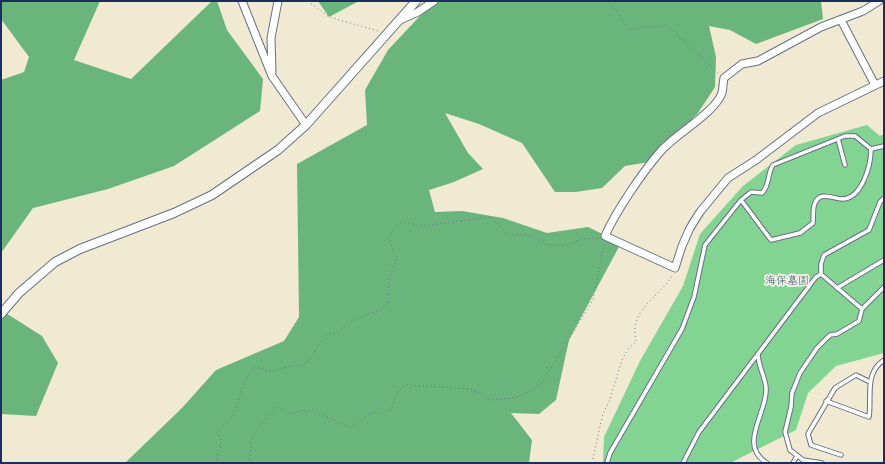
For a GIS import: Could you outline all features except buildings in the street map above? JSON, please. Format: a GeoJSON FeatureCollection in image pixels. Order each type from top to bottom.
{"type":"FeatureCollection","features":[{"type":"Feature","properties":{"kind":"street"},"geometry":{"type":"LineString","coordinates":[[242,1],[272,76],[306,125]]}},
{"type":"Feature","properties":{"kind":"street"},"geometry":{"type":"LineString","coordinates":[[272,76],[271,38],[278,1]]}},
{"type":"Feature","properties":{"kind":"street"},"geometry":{"type":"LineString","coordinates":[[1,314],[19,293],[55,262],[80,249],[174,213],[212,195],[278,150],[306,125],[416,1]]}},
{"type":"Feature","properties":{"kind":"street"},"geometry":{"type":"LineString","coordinates":[[400,20],[418,12],[434,1]]}},
{"type":"Feature","properties":{"kind":"street"},"geometry":{"type":"LineString","coordinates":[[879,1],[863,11],[821,28],[758,61],[742,64],[724,78],[722,93],[715,104],[661,150],[652,161],[611,223],[606,236],[676,268],[682,246],[690,228],[700,212],[728,178],[756,160],[818,113],[884,81]]}},
{"type":"Feature","properties":{"kind":"street"},"geometry":{"type":"LineString","coordinates":[[841,20],[875,85]]}},
{"type":"Feature","properties":{"kind":"lane"},"geometry":{"type":"LineString","coordinates":[[608,463],[610,453],[682,329],[694,298],[705,245],[741,200],[751,192],[762,193],[766,189],[770,169],[773,165],[845,136],[854,136],[871,149]]}},
{"type":"Feature","properties":{"kind":"lane"},"geometry":{"type":"LineString","coordinates":[[838,139],[845,164]]}},
{"type":"Feature","properties":{"kind":"lane"},"geometry":{"type":"LineString","coordinates":[[871,149],[884,146]]}},
{"type":"Feature","properties":{"kind":"lane"},"geometry":{"type":"LineString","coordinates":[[741,200],[770,240],[800,234],[813,223],[814,207],[819,198],[823,196],[843,200],[848,198],[862,184],[868,172],[871,149]]}},
{"type":"Feature","properties":{"kind":"lane"},"geometry":{"type":"LineString","coordinates":[[862,309],[821,274],[821,264],[824,255],[869,230],[880,202],[884,198]]}},
{"type":"Feature","properties":{"kind":"lane"},"geometry":{"type":"LineString","coordinates":[[837,288],[884,260]]}},
{"type":"Feature","properties":{"kind":"lane"},"geometry":{"type":"LineString","coordinates":[[683,463],[699,432],[816,277],[821,274]]}},
{"type":"Feature","properties":{"kind":"lane"},"geometry":{"type":"LineString","coordinates":[[822,463],[803,460],[790,450],[785,432],[792,406],[792,393],[800,373],[817,348],[830,335],[837,334],[859,321],[862,315],[862,309],[884,287]]}},
{"type":"Feature","properties":{"kind":"lane"},"geometry":{"type":"LineString","coordinates":[[758,354],[766,389],[754,436],[755,450],[767,463]]}},
{"type":"Feature","properties":{"kind":"lane"},"geometry":{"type":"LineString","coordinates":[[826,401],[869,417],[870,382],[875,368],[884,360]]}},
{"type":"Feature","properties":{"kind":"lane"},"geometry":{"type":"LineString","coordinates":[[841,455],[811,445],[808,434],[835,388],[856,375],[870,382]]}},
{"type":"Feature","properties":{"kind":"lane"},"geometry":{"type":"LineString","coordinates":[[793,463],[797,456]]}},
{"type":"Feature","properties":{"kind":"path"},"geometry":{"type":"LineString","coordinates":[[308,1],[329,17],[373,28],[386,35]]}},
{"type":"Feature","properties":{"kind":"path"},"geometry":{"type":"LineString","coordinates":[[612,1],[613,7],[629,29],[667,26],[724,78]]}},
{"type":"Feature","properties":{"kind":"path"},"geometry":{"type":"LineString","coordinates":[[216,463],[222,446],[222,440],[217,432],[232,418],[244,382],[249,372],[256,367],[268,371],[278,370],[289,366],[301,366],[308,361],[323,339],[329,334],[335,333],[359,317],[380,311],[388,305],[388,285],[393,266],[397,260],[395,253],[390,247],[389,237],[395,226],[401,222],[422,226],[488,217],[493,219],[508,235],[530,235],[549,245],[565,246],[581,239],[606,236],[593,300],[542,384],[531,391],[513,398],[491,400],[472,389],[406,385],[399,389],[391,409],[381,414],[372,412],[350,428],[312,410],[289,413],[276,406],[268,412],[260,428],[252,438],[252,454],[247,463]]}},
{"type":"Feature","properties":{"kind":"path"},"geometry":{"type":"LineString","coordinates":[[592,463],[603,413],[609,402],[622,360],[628,349],[636,342],[635,330],[637,320],[642,309],[667,284],[676,268]]}},
{"type":"Feature","properties":{"kind":"green space"},"geometry":{"type":"Polygon","coordinates":[[[1,1],[100,1],[74,60],[131,79],[212,1],[217,1],[227,30],[263,79],[260,111],[174,166],[108,189],[33,208],[1,253],[1,80],[24,72],[29,57],[1,19],[1,1]]]}},
{"type":"Feature","properties":{"kind":"green space"},"geometry":{"type":"Polygon","coordinates":[[[318,1],[359,1],[329,17],[318,1]]]}},
{"type":"Feature","properties":{"kind":"green space"},"geometry":{"type":"Polygon","coordinates":[[[434,1],[821,1],[823,19],[756,44],[730,30],[709,26],[716,57],[715,87],[698,113],[649,162],[625,166],[602,188],[576,192],[555,192],[522,143],[479,124],[445,113],[468,153],[483,169],[454,182],[429,190],[435,212],[462,211],[503,218],[547,233],[588,227],[621,243],[569,340],[556,400],[539,414],[511,413],[532,440],[529,463],[125,463],[182,408],[216,370],[284,341],[299,317],[297,164],[367,125],[365,90],[388,50],[434,1]]]}},
{"type":"Feature","properties":{"kind":"green space","name":"海保墓園"},"geometry":{"type":"Polygon","coordinates":[[[867,125],[880,136],[884,134],[884,353],[836,366],[808,393],[796,430],[730,463],[603,463],[604,437],[640,361],[683,286],[700,234],[743,186],[796,145],[867,125]]]}},
{"type":"Feature","properties":{"kind":"green space"},"geometry":{"type":"Polygon","coordinates":[[[1,310],[42,336],[58,363],[36,416],[1,414],[1,310]]]}}]}
